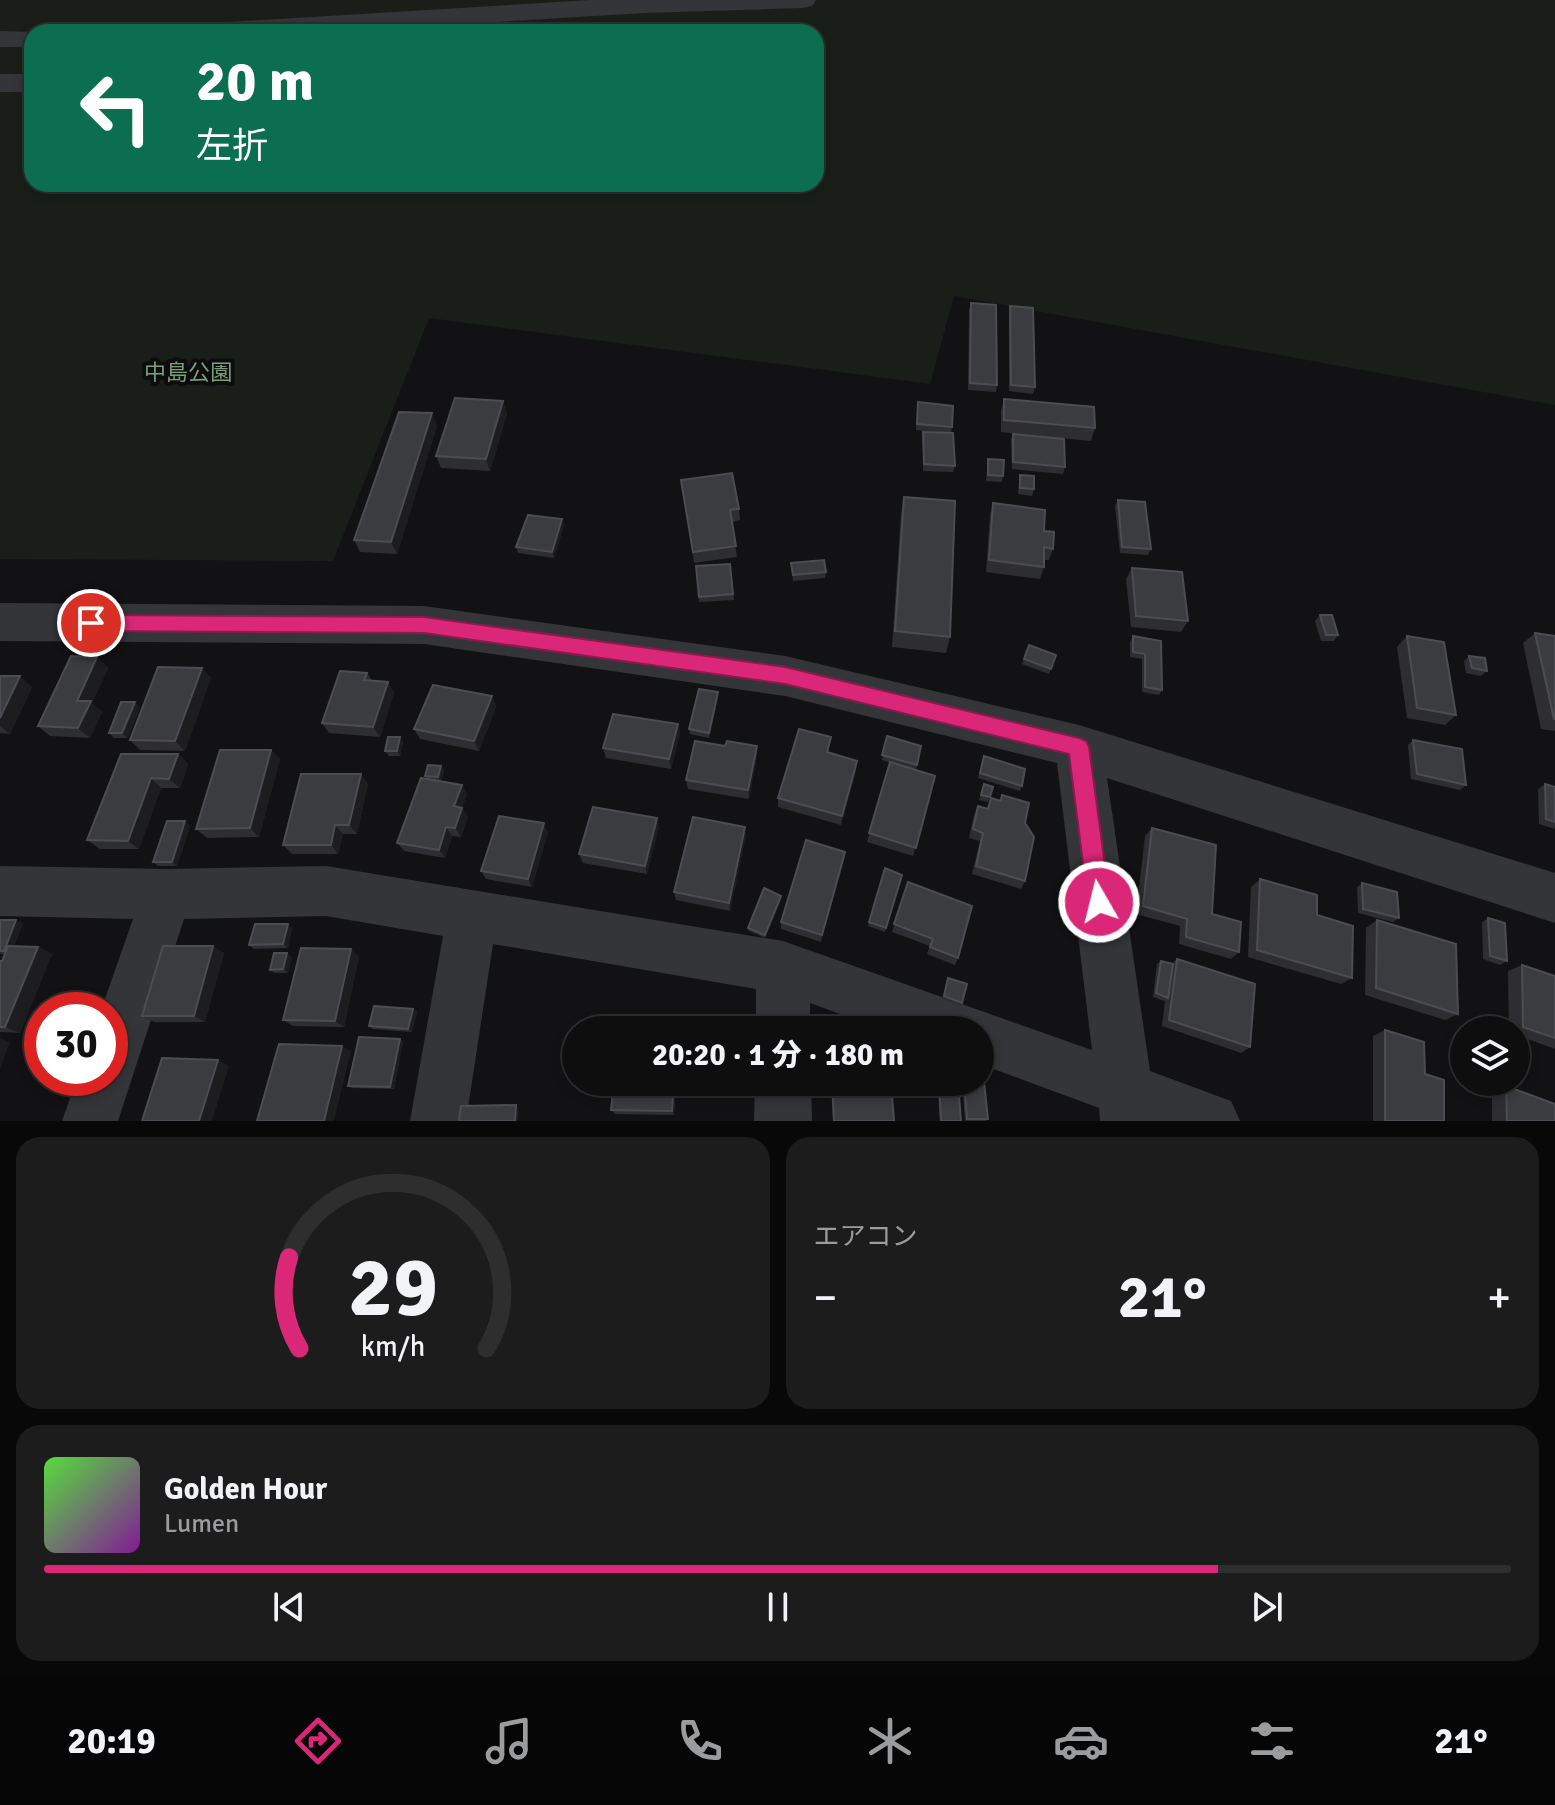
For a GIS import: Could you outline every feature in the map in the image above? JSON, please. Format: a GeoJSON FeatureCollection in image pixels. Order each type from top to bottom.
{"type":"FeatureCollection","features":[{"type":"Feature","properties":{"kind":"street"},"geometry":{"type":"LineString","coordinates":[[328,24],[644,5],[802,0]]}},
{"type":"Feature","properties":{"kind":"street"},"geometry":{"type":"LineString","coordinates":[[0,39],[24,39]]}},
{"type":"Feature","properties":{"kind":"street"},"geometry":{"type":"LineString","coordinates":[[0,83],[24,83]]}},
{"type":"Feature","properties":{"kind":"street"},"geometry":{"type":"LineString","coordinates":[[0,622],[424,625],[785,676],[1079,747],[1555,898]]}},
{"type":"Feature","properties":{"kind":"street"},"geometry":{"type":"LineString","coordinates":[[1079,747],[1126,1105]]}},
{"type":"Feature","properties":{"kind":"street"},"geometry":{"type":"LineString","coordinates":[[0,891],[167,894],[326,891],[783,967],[921,1016]]}},
{"type":"Feature","properties":{"kind":"street"},"geometry":{"type":"LineString","coordinates":[[128,1010],[167,894]]}},
{"type":"Feature","properties":{"kind":"street"},"geometry":{"type":"LineString","coordinates":[[438,1121],[472,915]]}},
{"type":"Feature","properties":{"kind":"street"},"geometry":{"type":"LineString","coordinates":[[783,967],[783,1016]]}},
{"type":"Feature","properties":{"kind":"street"},"geometry":{"type":"LineString","coordinates":[[994,1044],[1126,1105],[1211,1121]]}},
{"type":"Feature","properties":{"kind":"street"},"geometry":{"type":"LineString","coordinates":[[90,1121],[99,1096]]}},
{"type":"Feature","properties":{"kind":"street"},"geometry":{"type":"LineString","coordinates":[[783,1096],[783,1121]]}},
{"type":"Feature","properties":{"kind":"green space","name":"中島公園"},"geometry":{"type":"Polygon","coordinates":[[[0,0],[1555,0],[1555,405],[954,296],[930,384],[429,318],[333,561],[0,559],[0,0]]]}},
{"type":"Feature","properties":{"kind":"building"},"geometry":{"type":"Polygon","coordinates":[[[971,303],[996,305],[997,385],[970,383],[971,303]]]}},
{"type":"Feature","properties":{"kind":"building"},"geometry":{"type":"Polygon","coordinates":[[[1010,306],[1033,308],[1035,387],[1011,385],[1010,306]]]}},
{"type":"Feature","properties":{"kind":"building"},"geometry":{"type":"Polygon","coordinates":[[[455,398],[503,401],[486,459],[436,456],[455,398]]]}},
{"type":"Feature","properties":{"kind":"building"},"geometry":{"type":"Polygon","coordinates":[[[1004,399],[1094,407],[1095,428],[1004,420],[1004,399]]]}},
{"type":"Feature","properties":{"kind":"building"},"geometry":{"type":"Polygon","coordinates":[[[918,402],[953,406],[952,427],[917,424],[918,402]]]}},
{"type":"Feature","properties":{"kind":"building"},"geometry":{"type":"Polygon","coordinates":[[[399,412],[432,413],[391,542],[354,540],[399,412]]]}},
{"type":"Feature","properties":{"kind":"building"},"geometry":{"type":"Polygon","coordinates":[[[923,432],[953,433],[955,466],[924,464],[923,432]]]}},
{"type":"Feature","properties":{"kind":"building"},"geometry":{"type":"Polygon","coordinates":[[[1013,434],[1064,439],[1065,467],[1013,462],[1013,434]]]}},
{"type":"Feature","properties":{"kind":"building"},"geometry":{"type":"Polygon","coordinates":[[[988,459],[1004,460],[1003,476],[988,475],[988,459]]]}},
{"type":"Feature","properties":{"kind":"building"},"geometry":{"type":"Polygon","coordinates":[[[732,473],[739,509],[730,510],[736,546],[693,552],[681,480],[732,473]]]}},
{"type":"Feature","properties":{"kind":"building"},"geometry":{"type":"Polygon","coordinates":[[[1020,475],[1034,476],[1034,489],[1020,488],[1020,475]]]}},
{"type":"Feature","properties":{"kind":"building"},"geometry":{"type":"Polygon","coordinates":[[[904,497],[955,501],[950,637],[895,631],[904,497]]]}},
{"type":"Feature","properties":{"kind":"building"},"geometry":{"type":"Polygon","coordinates":[[[1118,500],[1145,502],[1151,549],[1122,547],[1118,500]]]}},
{"type":"Feature","properties":{"kind":"building"},"geometry":{"type":"Polygon","coordinates":[[[993,503],[1045,510],[1044,531],[1054,532],[1053,549],[1044,547],[1044,567],[989,560],[993,503]]]}},
{"type":"Feature","properties":{"kind":"building"},"geometry":{"type":"Polygon","coordinates":[[[528,515],[562,519],[552,552],[516,547],[528,515]]]}},
{"type":"Feature","properties":{"kind":"building"},"geometry":{"type":"Polygon","coordinates":[[[824,560],[826,572],[793,575],[791,563],[824,560]]]}},
{"type":"Feature","properties":{"kind":"building"},"geometry":{"type":"Polygon","coordinates":[[[730,564],[733,594],[699,597],[696,566],[730,564]]]}},
{"type":"Feature","properties":{"kind":"building"},"geometry":{"type":"Polygon","coordinates":[[[1132,568],[1182,572],[1188,621],[1136,616],[1132,568]]]}},
{"type":"Feature","properties":{"kind":"building"},"geometry":{"type":"Polygon","coordinates":[[[1320,615],[1332,615],[1338,635],[1326,635],[1320,615]]]}},
{"type":"Feature","properties":{"kind":"building"},"geometry":{"type":"Polygon","coordinates":[[[1535,633],[1555,636],[1555,719],[1554,719],[1535,633]]]}},
{"type":"Feature","properties":{"kind":"building"},"geometry":{"type":"Polygon","coordinates":[[[1133,636],[1161,641],[1162,690],[1145,687],[1145,654],[1133,652],[1133,636]]]}},
{"type":"Feature","properties":{"kind":"building"},"geometry":{"type":"Polygon","coordinates":[[[1407,636],[1444,642],[1456,715],[1417,708],[1407,636]]]}},
{"type":"Feature","properties":{"kind":"building"},"geometry":{"type":"Polygon","coordinates":[[[1029,645],[1056,655],[1051,669],[1024,659],[1029,645]]]}},
{"type":"Feature","properties":{"kind":"building"},"geometry":{"type":"Polygon","coordinates":[[[71,656],[97,657],[77,701],[91,701],[78,728],[38,726],[71,656]]]}},
{"type":"Feature","properties":{"kind":"building"},"geometry":{"type":"Polygon","coordinates":[[[1469,656],[1485,658],[1487,671],[1472,668],[1469,656]]]}},
{"type":"Feature","properties":{"kind":"building"},"geometry":{"type":"Polygon","coordinates":[[[158,667],[202,668],[175,741],[130,740],[158,667]]]}},
{"type":"Feature","properties":{"kind":"building"},"geometry":{"type":"Polygon","coordinates":[[[340,671],[367,673],[364,680],[388,682],[373,727],[322,723],[340,671]]]}},
{"type":"Feature","properties":{"kind":"building"},"geometry":{"type":"Polygon","coordinates":[[[0,676],[20,676],[0,718],[0,676]]]}},
{"type":"Feature","properties":{"kind":"building"},"geometry":{"type":"Polygon","coordinates":[[[433,685],[492,696],[474,741],[414,729],[433,685]]]}},
{"type":"Feature","properties":{"kind":"building"},"geometry":{"type":"Polygon","coordinates":[[[699,689],[718,692],[709,733],[689,729],[699,689]]]}},
{"type":"Feature","properties":{"kind":"building"},"geometry":{"type":"Polygon","coordinates":[[[121,702],[135,702],[122,733],[109,733],[121,702]]]}},
{"type":"Feature","properties":{"kind":"building"},"geometry":{"type":"Polygon","coordinates":[[[613,714],[678,724],[669,759],[603,748],[613,714]]]}},
{"type":"Feature","properties":{"kind":"building"},"geometry":{"type":"Polygon","coordinates":[[[799,729],[831,737],[827,752],[857,761],[842,816],[778,798],[799,729]]]}},
{"type":"Feature","properties":{"kind":"building"},"geometry":{"type":"Polygon","coordinates":[[[887,736],[921,746],[917,765],[882,755],[887,736]]]}},
{"type":"Feature","properties":{"kind":"building"},"geometry":{"type":"Polygon","coordinates":[[[388,737],[400,737],[397,751],[385,751],[388,737]]]}},
{"type":"Feature","properties":{"kind":"building"},"geometry":{"type":"Polygon","coordinates":[[[1413,740],[1462,749],[1466,785],[1417,774],[1413,740]]]}},
{"type":"Feature","properties":{"kind":"building"},"geometry":{"type":"Polygon","coordinates":[[[695,741],[725,746],[727,741],[757,746],[748,790],[686,780],[695,741]]]}},
{"type":"Feature","properties":{"kind":"building"},"geometry":{"type":"Polygon","coordinates":[[[220,750],[271,750],[250,828],[196,829],[220,750]]]}},
{"type":"Feature","properties":{"kind":"building"},"geometry":{"type":"Polygon","coordinates":[[[121,754],[178,754],[169,779],[151,778],[128,841],[87,840],[121,754]]]}},
{"type":"Feature","properties":{"kind":"building"},"geometry":{"type":"Polygon","coordinates":[[[984,756],[1025,769],[1022,786],[980,773],[984,756]]]}},
{"type":"Feature","properties":{"kind":"building"},"geometry":{"type":"Polygon","coordinates":[[[890,762],[935,776],[916,848],[869,833],[890,762]]]}},
{"type":"Feature","properties":{"kind":"building"},"geometry":{"type":"Polygon","coordinates":[[[428,765],[441,766],[438,777],[425,776],[428,765]]]}},
{"type":"Feature","properties":{"kind":"building"},"geometry":{"type":"Polygon","coordinates":[[[301,774],[361,774],[349,825],[335,825],[331,845],[283,845],[301,774]]]}},
{"type":"Feature","properties":{"kind":"building"},"geometry":{"type":"Polygon","coordinates":[[[421,778],[462,785],[454,806],[462,808],[455,828],[446,827],[439,850],[397,843],[421,778]]]}},
{"type":"Feature","properties":{"kind":"building"},"geometry":{"type":"Polygon","coordinates":[[[984,784],[993,787],[990,797],[981,795],[984,784]]]}},
{"type":"Feature","properties":{"kind":"building"},"geometry":{"type":"Polygon","coordinates":[[[1545,784],[1555,787],[1555,822],[1546,819],[1545,784]]]}},
{"type":"Feature","properties":{"kind":"building"},"geometry":{"type":"Polygon","coordinates":[[[1002,795],[1029,803],[1025,823],[1034,837],[1025,881],[976,866],[983,833],[973,829],[978,806],[988,809],[991,798],[1001,801],[1002,795]]]}},
{"type":"Feature","properties":{"kind":"building"},"geometry":{"type":"Polygon","coordinates":[[[593,807],[657,818],[645,866],[579,854],[593,807]]]}},
{"type":"Feature","properties":{"kind":"building"},"geometry":{"type":"Polygon","coordinates":[[[499,816],[544,823],[528,879],[481,871],[499,816]]]}},
{"type":"Feature","properties":{"kind":"building"},"geometry":{"type":"Polygon","coordinates":[[[693,817],[745,827],[729,903],[674,892],[693,817]]]}},
{"type":"Feature","properties":{"kind":"building"},"geometry":{"type":"Polygon","coordinates":[[[167,821],[185,821],[172,862],[153,862],[167,821]]]}},
{"type":"Feature","properties":{"kind":"building"},"geometry":{"type":"Polygon","coordinates":[[[1152,828],[1216,845],[1212,914],[1241,922],[1239,952],[1186,937],[1187,919],[1143,906],[1152,828]]]}},
{"type":"Feature","properties":{"kind":"building"},"geometry":{"type":"Polygon","coordinates":[[[806,840],[845,852],[822,935],[781,922],[806,840]]]}},
{"type":"Feature","properties":{"kind":"building"},"geometry":{"type":"Polygon","coordinates":[[[885,868],[902,875],[886,928],[869,922],[885,868]]]}},
{"type":"Feature","properties":{"kind":"building"},"geometry":{"type":"Polygon","coordinates":[[[1260,879],[1317,895],[1317,915],[1353,926],[1352,978],[1257,950],[1260,879]]]}},
{"type":"Feature","properties":{"kind":"building"},"geometry":{"type":"Polygon","coordinates":[[[908,882],[972,906],[958,958],[930,947],[933,939],[894,924],[908,882]]]}},
{"type":"Feature","properties":{"kind":"building"},"geometry":{"type":"Polygon","coordinates":[[[1362,883],[1397,892],[1399,918],[1363,909],[1362,883]]]}},
{"type":"Feature","properties":{"kind":"building"},"geometry":{"type":"Polygon","coordinates":[[[764,888],[781,896],[765,935],[748,928],[764,888]]]}},
{"type":"Feature","properties":{"kind":"building"},"geometry":{"type":"Polygon","coordinates":[[[1488,918],[1505,923],[1507,961],[1490,956],[1488,918]]]}},
{"type":"Feature","properties":{"kind":"building"},"geometry":{"type":"Polygon","coordinates":[[[0,920],[16,920],[4,951],[0,951],[0,920]]]}},
{"type":"Feature","properties":{"kind":"building"},"geometry":{"type":"Polygon","coordinates":[[[1377,920],[1456,944],[1458,1014],[1376,988],[1377,920]]]}},
{"type":"Feature","properties":{"kind":"building"},"geometry":{"type":"Polygon","coordinates":[[[255,924],[288,924],[283,944],[249,945],[255,924]]]}},
{"type":"Feature","properties":{"kind":"building"},"geometry":{"type":"Polygon","coordinates":[[[8,946],[38,947],[5,1027],[0,1027],[0,961],[8,946]]]}},
{"type":"Feature","properties":{"kind":"building"},"geometry":{"type":"Polygon","coordinates":[[[163,946],[213,946],[194,1016],[142,1016],[163,946]]]}},
{"type":"Feature","properties":{"kind":"building"},"geometry":{"type":"Polygon","coordinates":[[[301,948],[351,949],[335,1021],[283,1020],[301,948]]]}},
{"type":"Feature","properties":{"kind":"building"},"geometry":{"type":"Polygon","coordinates":[[[274,953],[287,953],[283,969],[270,970],[274,953]]]}},
{"type":"Feature","properties":{"kind":"building"},"geometry":{"type":"Polygon","coordinates":[[[1177,959],[1255,984],[1250,1047],[1169,1020],[1177,959]]]}},
{"type":"Feature","properties":{"kind":"building"},"geometry":{"type":"Polygon","coordinates":[[[1161,961],[1173,964],[1168,998],[1156,993],[1161,961]]]}},
{"type":"Feature","properties":{"kind":"building"},"geometry":{"type":"Polygon","coordinates":[[[1522,965],[1555,976],[1555,1038],[1530,1029],[1530,1016],[1523,1016],[1522,965]]]}},
{"type":"Feature","properties":{"kind":"building"},"geometry":{"type":"Polygon","coordinates":[[[948,978],[967,984],[962,1003],[944,996],[948,978]]]}},
{"type":"Feature","properties":{"kind":"building"},"geometry":{"type":"Polygon","coordinates":[[[374,1006],[413,1009],[408,1029],[369,1026],[374,1006]]]}},
{"type":"Feature","properties":{"kind":"building"},"geometry":{"type":"Polygon","coordinates":[[[1385,1030],[1424,1042],[1425,1074],[1444,1080],[1444,1121],[1385,1121],[1385,1030]]]}},
{"type":"Feature","properties":{"kind":"building"},"geometry":{"type":"Polygon","coordinates":[[[359,1037],[400,1039],[390,1087],[348,1086],[359,1037]]]}},
{"type":"Feature","properties":{"kind":"building"},"geometry":{"type":"Polygon","coordinates":[[[279,1044],[342,1046],[324,1121],[257,1121],[279,1044]]]}},
{"type":"Feature","properties":{"kind":"building"},"geometry":{"type":"Polygon","coordinates":[[[162,1058],[218,1060],[199,1121],[142,1121],[162,1058]]]}},
{"type":"Feature","properties":{"kind":"building"},"geometry":{"type":"Polygon","coordinates":[[[1530,1095],[1555,1104],[1555,1121],[1507,1121],[1506,1096],[1530,1095]]]}},
{"type":"Feature","properties":{"kind":"building"},"geometry":{"type":"Polygon","coordinates":[[[612,1096],[673,1096],[672,1111],[611,1110],[612,1096]]]}},
{"type":"Feature","properties":{"kind":"building"},"geometry":{"type":"Polygon","coordinates":[[[833,1096],[892,1096],[894,1121],[834,1121],[833,1096]]]}},
{"type":"Feature","properties":{"kind":"building"},"geometry":{"type":"Polygon","coordinates":[[[940,1096],[959,1096],[961,1121],[941,1121],[940,1096]]]}},
{"type":"Feature","properties":{"kind":"building"},"geometry":{"type":"Polygon","coordinates":[[[965,1096],[986,1096],[988,1119],[967,1119],[965,1096]]]}},
{"type":"Feature","properties":{"kind":"building"},"geometry":{"type":"Polygon","coordinates":[[[516,1105],[515,1121],[459,1121],[461,1106],[516,1105]]]}},
{"type":"Feature","properties":{"kind":"route"},"geometry":{"type":"LineString","coordinates":[[91,623],[424,625],[785,676],[1079,747],[1099,902]]}}]}
